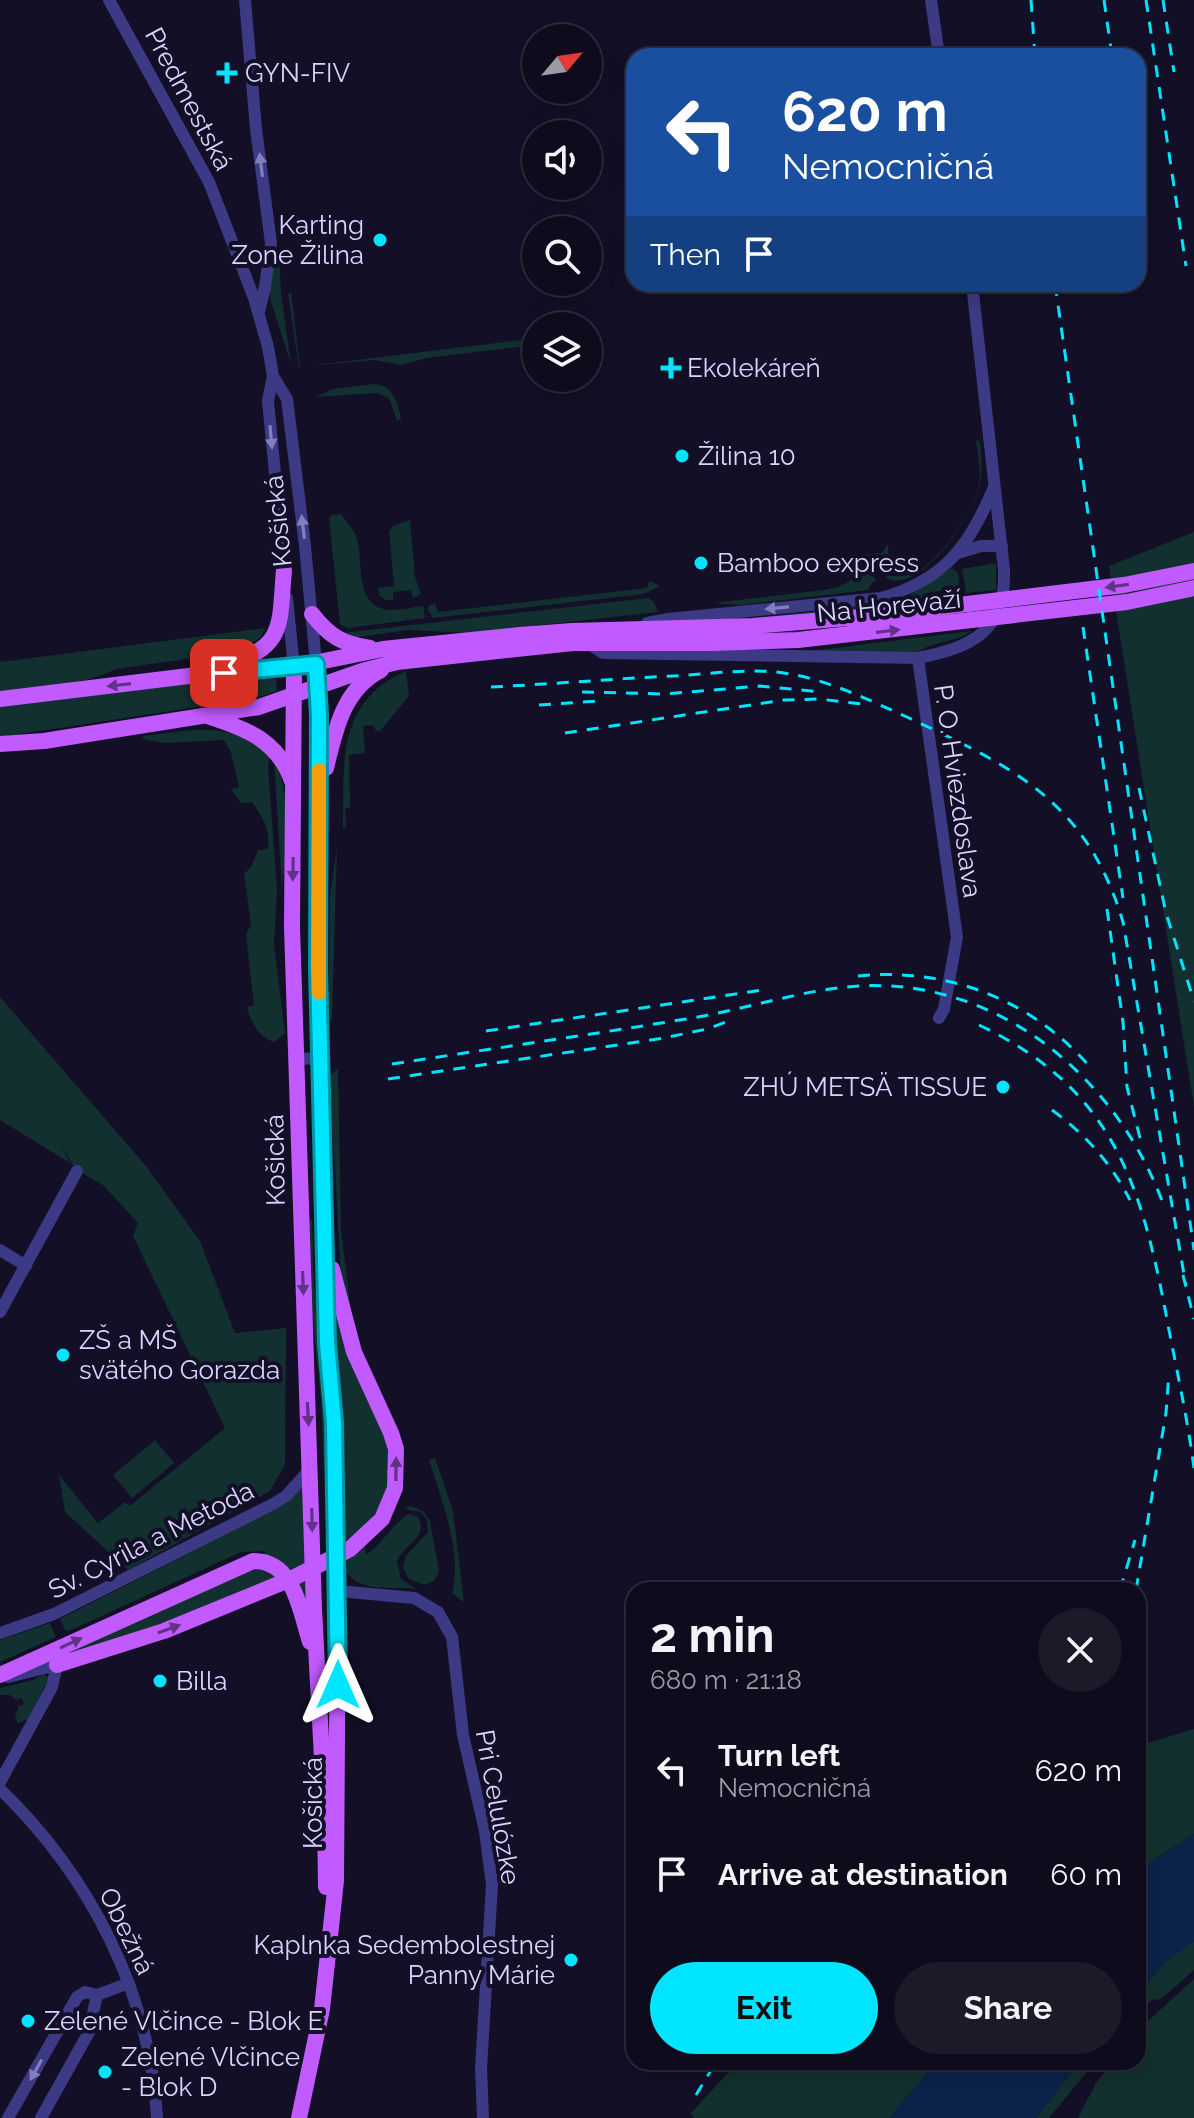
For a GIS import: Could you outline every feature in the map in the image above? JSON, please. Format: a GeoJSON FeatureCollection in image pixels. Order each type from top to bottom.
{"type":"FeatureCollection","features":[{"type":"Feature","properties":{"kind":"main road"},"geometry":{"type":"LineString","coordinates":[[0,699],[197,675],[250,658],[272,642],[279,625],[284,570]]}},
{"type":"Feature","properties":{"kind":"main road","name":"Na Horevaží"},"geometry":{"type":"LineString","coordinates":[[0,744],[44,741],[259,707],[397,662],[587,642],[755,643],[936,617],[1194,571]]}},
{"type":"Feature","properties":{"kind":"main road","name":"Na Horevaží"},"geometry":{"type":"LineString","coordinates":[[197,675],[316,664],[383,649],[572,631],[936,617],[1168,595],[1194,588]]}},
{"type":"Feature","properties":{"kind":"main road"},"geometry":{"type":"LineString","coordinates":[[1168,595],[1194,598]]}},
{"type":"Feature","properties":{"kind":"main road"},"geometry":{"type":"LineString","coordinates":[[312,614],[329,634],[342,643],[383,649]]}},
{"type":"Feature","properties":{"kind":"main road","name":"Na Horevaží"},"geometry":{"type":"LineString","coordinates":[[319,796],[336,725],[344,709],[362,683],[397,662]]}},
{"type":"Feature","properties":{"kind":"main road","name":"Košická"},"geometry":{"type":"LineString","coordinates":[[299,2118],[322,2009],[336,1881],[338,1591],[334,1422],[327,1343],[320,1058],[316,664]]}},
{"type":"Feature","properties":{"kind":"main road","name":"Košická"},"geometry":{"type":"LineString","coordinates":[[294,667],[292,927],[300,1207],[325,1814],[325,1880],[331,1912]]}},
{"type":"Feature","properties":{"kind":"main road"},"geometry":{"type":"LineString","coordinates":[[209,716],[252,732],[268,743],[283,761],[295,791]]}},
{"type":"Feature","properties":{"kind":"main road"},"geometry":{"type":"LineString","coordinates":[[57,1665],[164,1631],[254,1596],[328,1562],[365,1537],[382,1519],[392,1498],[397,1476],[396,1449],[354,1352],[325,1240]]}},
{"type":"Feature","properties":{"kind":"main road"},"geometry":{"type":"LineString","coordinates":[[0,1677],[244,1563],[257,1561],[269,1563],[286,1576],[317,1664]]}},
{"type":"Feature","properties":{"kind":"main road"},"geometry":{"type":"LineString","coordinates":[[313,1572],[327,1587],[338,1591]]}},
{"type":"Feature","properties":{"kind":"street","name":"Predmestská"},"geometry":{"type":"LineString","coordinates":[[109,0],[209,182],[259,312]]}},
{"type":"Feature","properties":{"kind":"street"},"geometry":{"type":"LineString","coordinates":[[245,0],[256,129],[271,243],[259,312]]}},
{"type":"Feature","properties":{"kind":"street"},"geometry":{"type":"LineString","coordinates":[[931,0],[938,48]]}},
{"type":"Feature","properties":{"kind":"street","name":"P. O. Hviezdoslava"},"geometry":{"type":"LineString","coordinates":[[939,1018],[944,1009],[957,937],[918,658],[964,646],[982,635],[997,614],[1004,591],[1002,546],[973,292]]}},
{"type":"Feature","properties":{"kind":"street","name":"Košická"},"geometry":{"type":"LineString","coordinates":[[259,312],[273,376],[287,399],[316,664]]}},
{"type":"Feature","properties":{"kind":"street","name":"Košická"},"geometry":{"type":"LineString","coordinates":[[273,376],[268,401],[294,667]]}},
{"type":"Feature","properties":{"kind":"street","name":"Na Horevaží"},"geometry":{"type":"LineString","coordinates":[[624,629],[668,619],[881,598],[904,592],[930,577],[958,553],[977,526],[995,484]]}},
{"type":"Feature","properties":{"kind":"street"},"geometry":{"type":"LineString","coordinates":[[958,553],[981,546],[1002,546]]}},
{"type":"Feature","properties":{"kind":"street","name":"Na Horevaží"},"geometry":{"type":"LineString","coordinates":[[587,642],[603,653],[918,658]]}},
{"type":"Feature","properties":{"kind":"street"},"geometry":{"type":"LineString","coordinates":[[297,1059],[320,1058]]}},
{"type":"Feature","properties":{"kind":"street"},"geometry":{"type":"LineString","coordinates":[[0,1312],[77,1171]]}},
{"type":"Feature","properties":{"kind":"street"},"geometry":{"type":"LineString","coordinates":[[300,1207],[324,1206]]}},
{"type":"Feature","properties":{"kind":"street"},"geometry":{"type":"LineString","coordinates":[[0,1250],[26,1266]]}},
{"type":"Feature","properties":{"kind":"street","name":"Sv. Cyrila a Metoda"},"geometry":{"type":"LineString","coordinates":[[0,1633],[54,1614],[273,1504],[286,1496],[311,1468]]}},
{"type":"Feature","properties":{"kind":"street","name":"Pri Celulózke"},"geometry":{"type":"LineString","coordinates":[[338,1591],[414,1598],[438,1612],[452,1637],[463,1735],[485,1831],[492,1885],[481,2068],[483,2118]]}},
{"type":"Feature","properties":{"kind":"street"},"geometry":{"type":"LineString","coordinates":[[0,1677],[57,1665],[52,1687],[0,1782]]}},
{"type":"Feature","properties":{"kind":"street","name":"Obežná"},"geometry":{"type":"LineString","coordinates":[[0,1789],[47,1838],[75,1877],[104,1927],[129,1983],[147,2044],[156,2092],[157,2118]]}},
{"type":"Feature","properties":{"kind":"street"},"geometry":{"type":"LineString","coordinates":[[12,2117],[77,1997],[85,1992],[97,1995],[129,1983]]}},
{"type":"Feature","properties":{"kind":"street"},"geometry":{"type":"LineString","coordinates":[[41,2118],[94,2023],[97,1995]]}},
{"type":"Feature","properties":{"kind":"green space"},"geometry":{"type":"Polygon","coordinates":[[[275,247],[279,249],[281,293],[291,364],[270,299],[275,247]]]}},
{"type":"Feature","properties":{"kind":"green space"},"geometry":{"type":"Polygon","coordinates":[[[291,292],[300,367],[288,294],[291,292]]]}},
{"type":"Feature","properties":{"kind":"green space"},"geometry":{"type":"Polygon","coordinates":[[[522,340],[522,347],[426,358],[402,365],[375,360],[303,367],[522,340]]]}},
{"type":"Feature","properties":{"kind":"green space"},"geometry":{"type":"Polygon","coordinates":[[[374,384],[391,392],[401,420],[397,420],[389,398],[377,393],[316,397],[333,389],[374,384]]]}},
{"type":"Feature","properties":{"kind":"green space"},"geometry":{"type":"Polygon","coordinates":[[[976,440],[980,442],[981,480],[970,510],[980,477],[976,440]]]}},
{"type":"Feature","properties":{"kind":"green space"},"geometry":{"type":"Polygon","coordinates":[[[341,514],[356,536],[362,581],[370,601],[391,610],[423,606],[425,618],[348,628],[340,624],[329,519],[331,515],[341,514]]]}},
{"type":"Feature","properties":{"kind":"green space"},"geometry":{"type":"Polygon","coordinates":[[[968,514],[955,535],[942,551],[929,565],[915,575],[901,580],[888,579],[877,564],[859,561],[858,555],[882,553],[888,544],[889,576],[911,574],[933,560],[968,514]]]}},
{"type":"Feature","properties":{"kind":"green space"},"geometry":{"type":"Polygon","coordinates":[[[410,520],[415,577],[421,594],[413,598],[411,590],[393,592],[393,600],[386,600],[378,595],[377,588],[394,586],[389,531],[393,526],[410,520]]]}},
{"type":"Feature","properties":{"kind":"green space"},"geometry":{"type":"Polygon","coordinates":[[[1194,532],[1194,1107],[1109,566],[1194,532]]]}},
{"type":"Feature","properties":{"kind":"green space"},"geometry":{"type":"Polygon","coordinates":[[[996,563],[996,590],[966,593],[962,569],[996,563]]]}},
{"type":"Feature","properties":{"kind":"green space"},"geometry":{"type":"Polygon","coordinates":[[[952,568],[958,573],[960,589],[929,592],[930,601],[754,618],[887,603],[906,598],[952,568]]]}},
{"type":"Feature","properties":{"kind":"green space"},"geometry":{"type":"Polygon","coordinates":[[[866,572],[876,582],[872,582],[868,590],[740,605],[713,603],[824,590],[838,587],[866,572]]]}},
{"type":"Feature","properties":{"kind":"green space"},"geometry":{"type":"Polygon","coordinates":[[[649,581],[660,586],[644,594],[433,618],[428,610],[429,605],[435,604],[438,612],[647,588],[649,581]]]}},
{"type":"Feature","properties":{"kind":"green space"},"geometry":{"type":"Polygon","coordinates":[[[649,598],[658,612],[469,633],[409,630],[350,638],[342,633],[649,598]]]}},
{"type":"Feature","properties":{"kind":"green space"},"geometry":{"type":"Polygon","coordinates":[[[265,628],[261,637],[241,651],[116,669],[74,682],[0,692],[0,662],[265,628]]]}},
{"type":"Feature","properties":{"kind":"green space"},"geometry":{"type":"Polygon","coordinates":[[[972,631],[916,654],[810,651],[972,631]]]}},
{"type":"Feature","properties":{"kind":"green space"},"geometry":{"type":"Polygon","coordinates":[[[406,671],[409,696],[380,731],[376,731],[373,725],[363,726],[365,753],[349,755],[350,807],[345,809],[346,828],[343,827],[345,757],[356,717],[367,699],[383,684],[406,671]]]}},
{"type":"Feature","properties":{"kind":"green space"},"geometry":{"type":"Polygon","coordinates":[[[250,677],[276,679],[277,691],[256,698],[0,737],[0,705],[250,677]]]}},
{"type":"Feature","properties":{"kind":"green space"},"geometry":{"type":"Polygon","coordinates":[[[191,730],[233,734],[270,756],[268,767],[277,889],[274,945],[285,1033],[274,1042],[256,1028],[247,1007],[254,1005],[246,935],[251,924],[244,874],[251,867],[258,850],[268,849],[265,824],[252,802],[241,803],[231,789],[239,787],[231,752],[224,740],[164,743],[142,739],[143,736],[191,730]]]}},
{"type":"Feature","properties":{"kind":"green space"},"geometry":{"type":"Polygon","coordinates":[[[274,760],[286,807],[282,889],[274,760]]]}},
{"type":"Feature","properties":{"kind":"green space"},"geometry":{"type":"Polygon","coordinates":[[[337,848],[332,1019],[328,1024],[330,895],[337,848]]]}},
{"type":"Feature","properties":{"kind":"green space"},"geometry":{"type":"Polygon","coordinates":[[[0,997],[146,1166],[200,1241],[235,1333],[286,1328],[285,1465],[270,1491],[128,1570],[65,1512],[59,1475],[98,1523],[125,1502],[130,1506],[225,1428],[133,1236],[138,1223],[103,1185],[75,1169],[60,1142],[70,1163],[0,1120],[0,997]]]}},
{"type":"Feature","properties":{"kind":"green space"},"geometry":{"type":"Polygon","coordinates":[[[338,1068],[341,1230],[351,1312],[341,1281],[328,1084],[329,1077],[338,1068]]]}},
{"type":"Feature","properties":{"kind":"green space"},"geometry":{"type":"Polygon","coordinates":[[[309,1218],[312,1220],[314,1283],[327,1396],[331,1580],[328,1581],[321,1400],[309,1284],[309,1218]]]}},
{"type":"Feature","properties":{"kind":"green space"},"geometry":{"type":"Polygon","coordinates":[[[333,1312],[381,1425],[390,1468],[387,1489],[379,1509],[363,1527],[366,1555],[405,1516],[418,1517],[421,1524],[418,1535],[397,1561],[401,1579],[416,1589],[367,1586],[351,1578],[345,1570],[333,1312]]]}},
{"type":"Feature","properties":{"kind":"green space"},"geometry":{"type":"Polygon","coordinates":[[[155,1440],[174,1463],[132,1498],[113,1475],[155,1440]]]}},
{"type":"Feature","properties":{"kind":"green space"},"geometry":{"type":"Polygon","coordinates":[[[435,1458],[453,1511],[464,1602],[452,1593],[455,1578],[453,1544],[429,1460],[435,1458]]]}},
{"type":"Feature","properties":{"kind":"green space"},"geometry":{"type":"Polygon","coordinates":[[[302,1486],[307,1604],[290,1570],[274,1557],[265,1555],[265,1551],[241,1552],[69,1631],[65,1630],[60,1619],[277,1508],[290,1500],[302,1486]]]}},
{"type":"Feature","properties":{"kind":"green space"},"geometry":{"type":"Polygon","coordinates":[[[411,1506],[423,1511],[430,1521],[439,1571],[435,1580],[425,1585],[409,1579],[403,1568],[406,1556],[428,1532],[427,1520],[421,1512],[404,1509],[411,1506]]]}},
{"type":"Feature","properties":{"kind":"green space"},"geometry":{"type":"Polygon","coordinates":[[[249,1566],[265,1568],[275,1577],[164,1623],[75,1652],[72,1646],[249,1566]]]}},
{"type":"Feature","properties":{"kind":"green space"},"geometry":{"type":"Polygon","coordinates":[[[50,1623],[56,1637],[0,1662],[0,1640],[50,1623]]]}},
{"type":"Feature","properties":{"kind":"green space"},"geometry":{"type":"Polygon","coordinates":[[[44,1674],[49,1678],[28,1719],[18,1723],[15,1718],[19,1706],[24,1704],[22,1698],[16,1700],[10,1695],[0,1695],[0,1688],[44,1674]]]}},
{"type":"Feature","properties":{"kind":"green space"},"geometry":{"type":"Polygon","coordinates":[[[1194,1729],[1194,1834],[1146,1866],[1146,1744],[1194,1729]]]}},
{"type":"Feature","properties":{"kind":"green space"},"geometry":{"type":"Polygon","coordinates":[[[1194,1941],[1194,1970],[1161,1999],[1152,2000],[1146,2007],[1146,1984],[1165,1962],[1194,1941]]]}},
{"type":"Feature","properties":{"kind":"green space"},"geometry":{"type":"Polygon","coordinates":[[[1194,1979],[1194,2118],[1078,2118],[1106,2070],[1146,2070],[1146,2023],[1194,1979]]]}},
{"type":"Feature","properties":{"kind":"green space"},"geometry":{"type":"Polygon","coordinates":[[[731,2070],[930,2070],[889,2118],[694,2118],[690,2114],[731,2070]]]}},
{"type":"Feature","properties":{"kind":"green space"},"geometry":{"type":"Polygon","coordinates":[[[1074,2070],[1088,2070],[1049,2118],[1036,2118],[1074,2070]]]}},
{"type":"Feature","properties":{"kind":"water"},"geometry":{"type":"Polygon","coordinates":[[[1194,1834],[1194,1941],[1165,1962],[1146,1984],[1146,1866],[1194,1834]]]}},
{"type":"Feature","properties":{"kind":"water"},"geometry":{"type":"Polygon","coordinates":[[[930,2070],[1074,2070],[1036,2118],[889,2118],[930,2070]]]}},
{"type":"Feature","properties":{"kind":"railway"},"geometry":{"type":"LineString","coordinates":[[1031,0],[1034,48]]}},
{"type":"Feature","properties":{"kind":"railway"},"geometry":{"type":"LineString","coordinates":[[1104,0],[1111,48]]}},
{"type":"Feature","properties":{"kind":"railway"},"geometry":{"type":"LineString","coordinates":[[1146,0],[1186,266]]}},
{"type":"Feature","properties":{"kind":"railway"},"geometry":{"type":"LineString","coordinates":[[1163,0],[1174,72]]}},
{"type":"Feature","properties":{"kind":"railway"},"geometry":{"type":"LineString","coordinates":[[1056,292],[1194,1250]]}},
{"type":"Feature","properties":{"kind":"railway"},"geometry":{"type":"LineString","coordinates":[[1083,627],[1123,898]]}},
{"type":"Feature","properties":{"kind":"railway"},"geometry":{"type":"LineString","coordinates":[[491,687],[737,671],[776,672],[810,678],[843,689],[945,735],[1012,772],[1041,793],[1067,817],[1089,846],[1108,881],[1123,922],[1186,1286]]}},
{"type":"Feature","properties":{"kind":"railway"},"geometry":{"type":"LineString","coordinates":[[582,692],[665,694],[760,686],[821,692]]}},
{"type":"Feature","properties":{"kind":"railway"},"geometry":{"type":"LineString","coordinates":[[565,733],[784,700],[819,699],[862,704]]}},
{"type":"Feature","properties":{"kind":"railway"},"geometry":{"type":"LineString","coordinates":[[539,705],[599,701]]}},
{"type":"Feature","properties":{"kind":"railway"},"geometry":{"type":"LineString","coordinates":[[1139,788],[1166,913],[1194,1001]]}},
{"type":"Feature","properties":{"kind":"railway"},"geometry":{"type":"LineString","coordinates":[[1107,909],[1123,1022],[1127,1087],[1141,1142]]}},
{"type":"Feature","properties":{"kind":"railway"},"geometry":{"type":"LineString","coordinates":[[858,976],[924,977],[985,993],[1041,1023],[1067,1043],[1090,1067]]}},
{"type":"Feature","properties":{"kind":"railway"},"geometry":{"type":"LineString","coordinates":[[392,1064],[686,1019],[836,988],[911,988],[960,999],[1006,1019],[1048,1046],[1086,1080],[1118,1119],[1145,1162],[1165,1209]]}},
{"type":"Feature","properties":{"kind":"railway"},"geometry":{"type":"LineString","coordinates":[[486,1031],[763,990]]}},
{"type":"Feature","properties":{"kind":"railway"},"geometry":{"type":"LineString","coordinates":[[388,1079],[664,1038],[707,1029],[734,1019]]}},
{"type":"Feature","properties":{"kind":"railway"},"geometry":{"type":"LineString","coordinates":[[979,1025],[1026,1051],[1064,1081],[1093,1114],[1116,1150],[1134,1190],[1148,1233],[1194,1468]]}},
{"type":"Feature","properties":{"kind":"railway"},"geometry":{"type":"LineString","coordinates":[[1052,1110],[1096,1150],[1130,1200]]}},
{"type":"Feature","properties":{"kind":"railway"},"geometry":{"type":"LineString","coordinates":[[1183,1275],[1194,1319]]}},
{"type":"Feature","properties":{"kind":"railway"},"geometry":{"type":"LineString","coordinates":[[1137,1582],[1166,1413],[1169,1373]]}},
{"type":"Feature","properties":{"kind":"railway"},"geometry":{"type":"LineString","coordinates":[[1122,1582],[1135,1540]]}},
{"type":"Feature","properties":{"kind":"railway"},"geometry":{"type":"LineString","coordinates":[[696,2095],[711,2070]]}},
{"type":"Feature","properties":{"kind":"slow traffic"},"geometry":{"type":"LineString","coordinates":[[319,770],[319,993]]}},
{"type":"Feature","properties":{"kind":"place","name":"GYN-FIV"},"geometry":{"type":"Point","coordinates":[227,73]}},
{"type":"Feature","properties":{"kind":"place","name":"Karting Zone Žilina"},"geometry":{"type":"Point","coordinates":[380,240]}},
{"type":"Feature","properties":{"kind":"place","name":"Ekolekáreň"},"geometry":{"type":"Point","coordinates":[671,368]}},
{"type":"Feature","properties":{"kind":"place","name":"Žilina 10"},"geometry":{"type":"Point","coordinates":[682,456]}},
{"type":"Feature","properties":{"kind":"place","name":"Bamboo express"},"geometry":{"type":"Point","coordinates":[701,563]}},
{"type":"Feature","properties":{"kind":"place","name":"ZHÚ METSÄ TISSUE"},"geometry":{"type":"Point","coordinates":[1003,1087]}},
{"type":"Feature","properties":{"kind":"place","name":"ZŠ a MŠ svätého Gorazda"},"geometry":{"type":"Point","coordinates":[63,1355]}},
{"type":"Feature","properties":{"kind":"place","name":"Billa"},"geometry":{"type":"Point","coordinates":[160,1681]}},
{"type":"Feature","properties":{"kind":"place","name":"Kaplnka Sedembolestnej Panny Márie"},"geometry":{"type":"Point","coordinates":[571,1960]}},
{"type":"Feature","properties":{"kind":"place","name":"Zelené Vlčince - Blok E"},"geometry":{"type":"Point","coordinates":[28,2021]}},
{"type":"Feature","properties":{"kind":"place","name":"Zelené Vlčince - Blok D"},"geometry":{"type":"Point","coordinates":[105,2072]}},
{"type":"Feature","properties":{"kind":"route"},"geometry":{"type":"LineString","coordinates":[[224,673],[316,664],[319,715],[318,968],[327,1343],[334,1422],[338,1685]]}}]}
